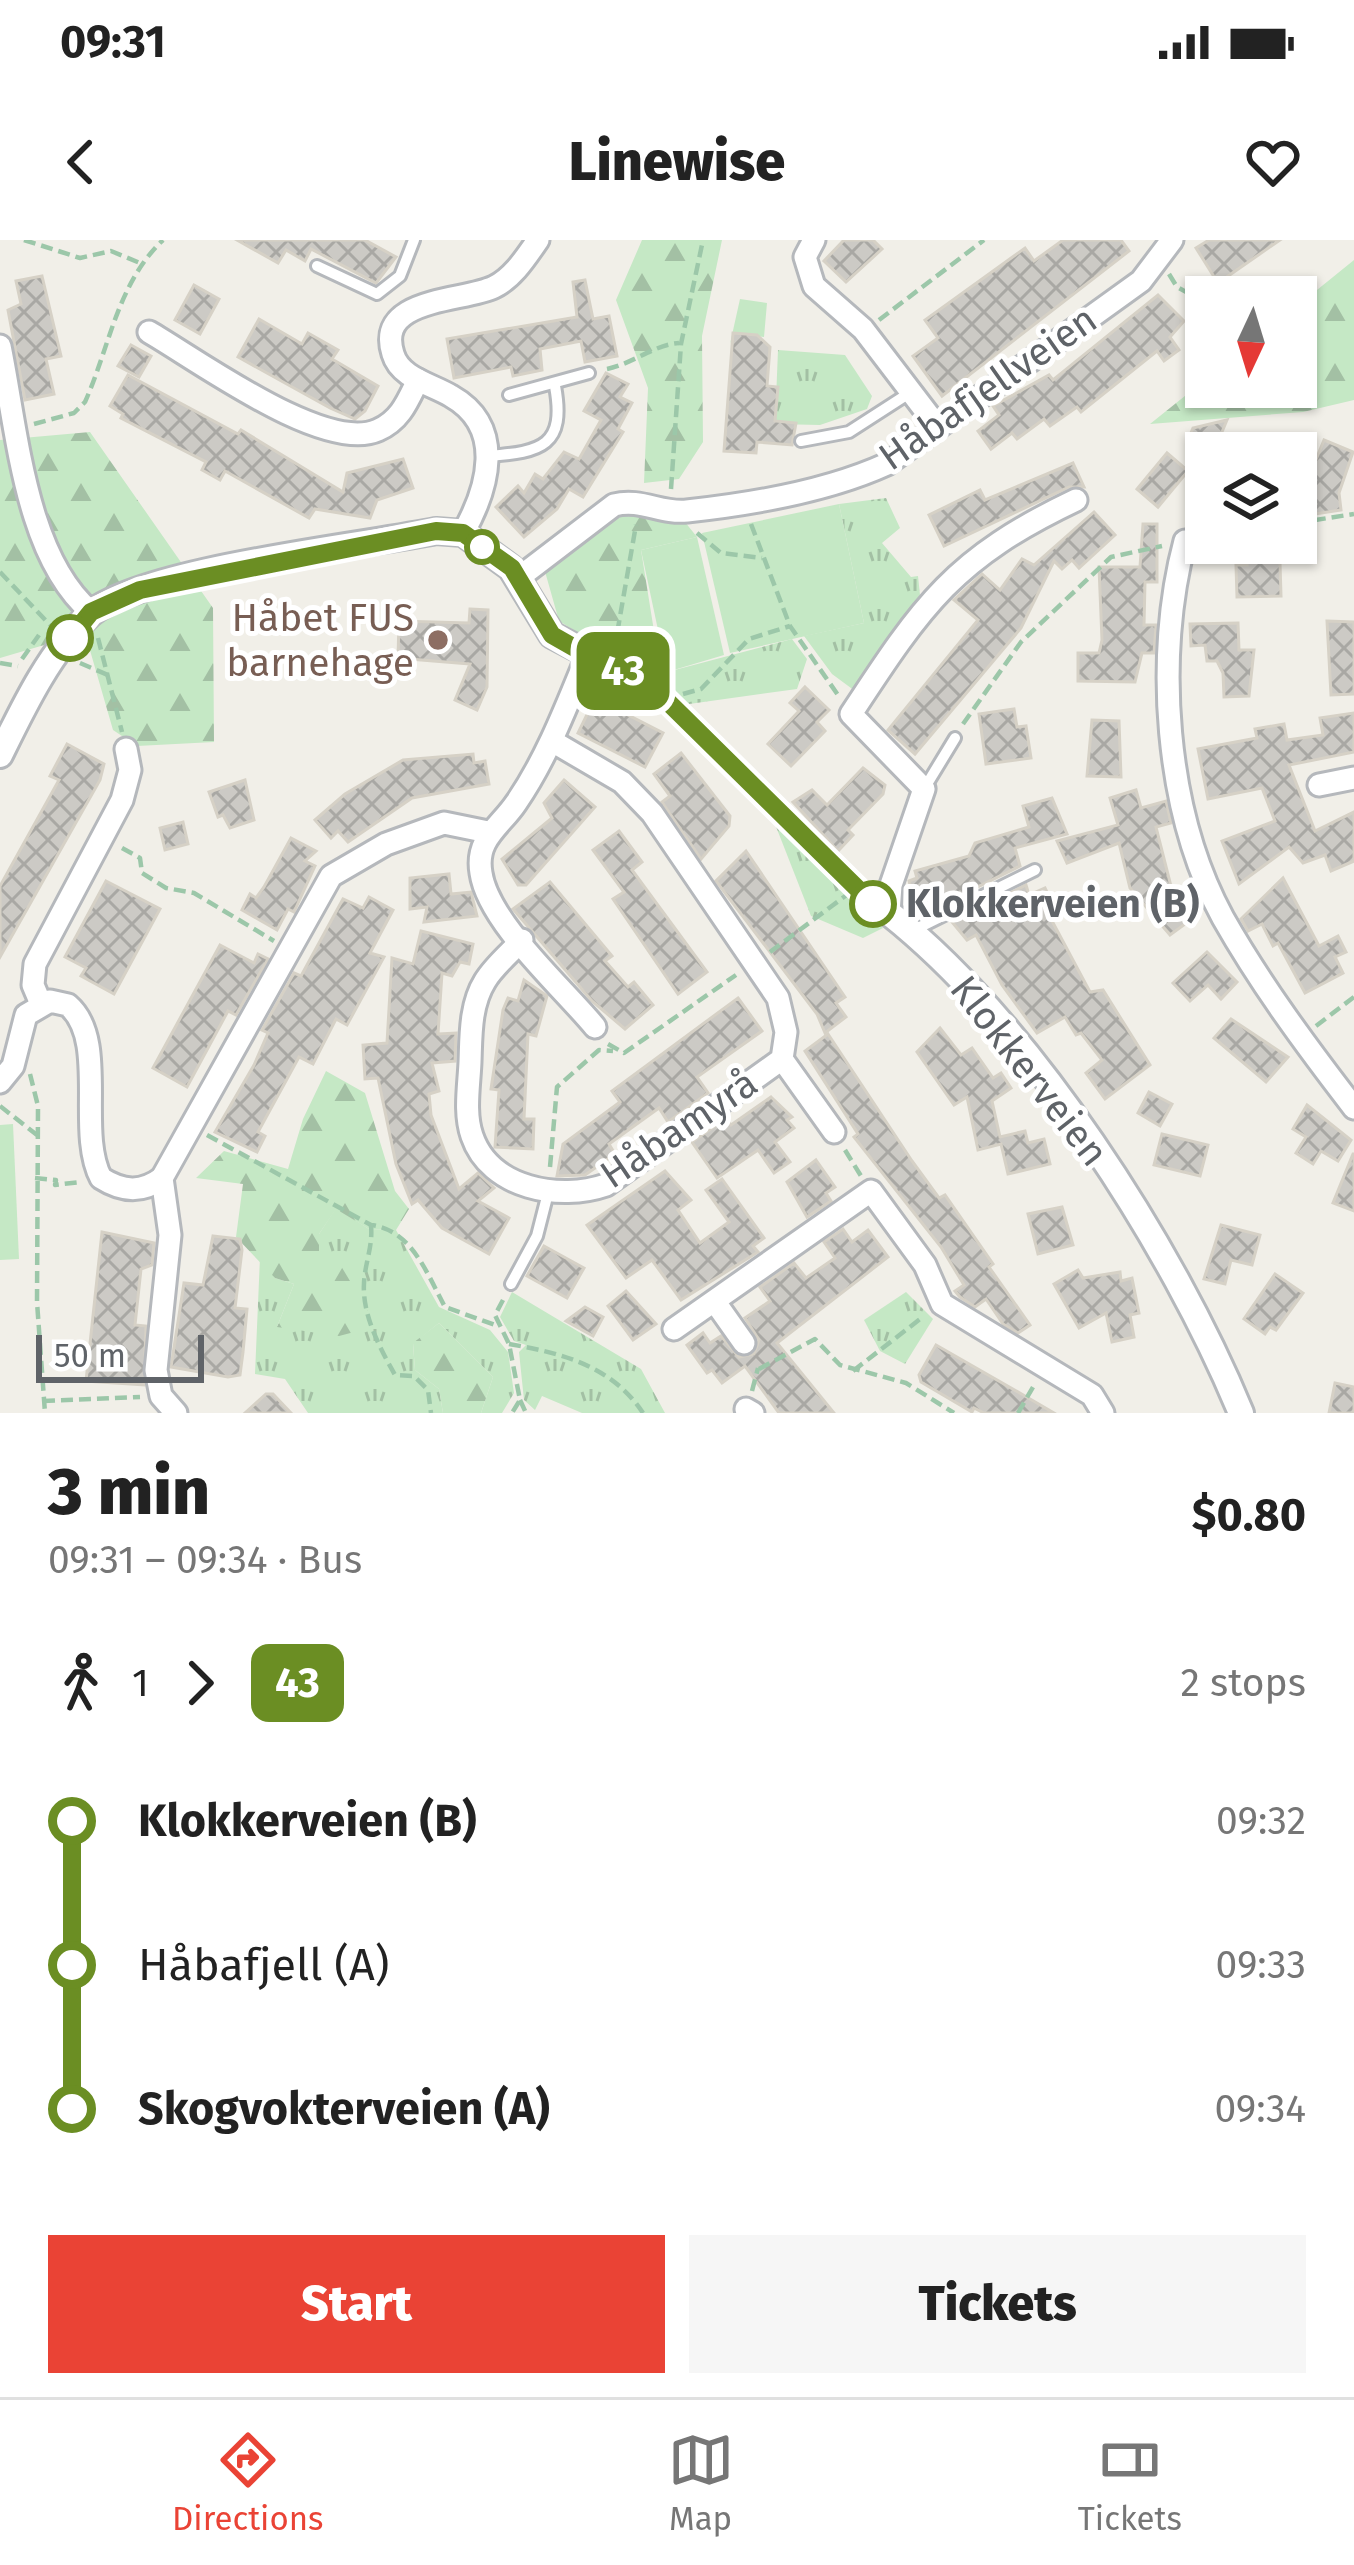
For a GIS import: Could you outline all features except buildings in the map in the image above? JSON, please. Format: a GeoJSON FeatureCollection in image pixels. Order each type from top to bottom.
{"type":"FeatureCollection","features":[{"type":"Feature","properties":{"kind":"street"},"geometry":{"type":"LineString","coordinates":[[814,240],[805,257],[814,286],[863,329],[937,426]]}},
{"type":"Feature","properties":{"kind":"street"},"geometry":{"type":"LineString","coordinates":[[463,533],[484,490],[488,456],[471,410],[418,380],[393,356],[391,343],[400,316],[500,285],[527,244]]}},
{"type":"Feature","properties":{"kind":"street","name":"Håbafjellveien"},"geometry":{"type":"LineString","coordinates":[[521,576],[614,505],[667,509],[742,501],[854,479],[886,464],[1141,281],[1166,248]]}},
{"type":"Feature","properties":{"kind":"street"},"geometry":{"type":"LineString","coordinates":[[149,332],[303,420],[345,436],[364,435],[392,423],[418,380]]}},
{"type":"Feature","properties":{"kind":"street"},"geometry":{"type":"LineString","coordinates":[[0,346],[41,537],[65,589],[91,612]]}},
{"type":"Feature","properties":{"kind":"street"},"geometry":{"type":"LineString","coordinates":[[890,914],[891,885],[924,788],[851,714],[939,587],[1024,525],[1076,500]]}},
{"type":"Feature","properties":{"kind":"street"},"geometry":{"type":"LineString","coordinates":[[0,755],[55,658],[91,612],[140,590],[202,574],[436,531],[463,533],[521,576],[552,635],[597,653],[514,807],[488,832],[480,870],[492,904],[595,1027]]}},
{"type":"Feature","properties":{"kind":"street"},"geometry":{"type":"LineString","coordinates":[[1189,564],[1166,650],[1172,731],[1189,824],[1221,914],[1301,1038],[1354,1108]]}},
{"type":"Feature","properties":{"kind":"street","name":"Håbamyrå"},"geometry":{"type":"LineString","coordinates":[[522,940],[485,980],[476,1003],[468,1121],[482,1156],[504,1176],[548,1193],[582,1193],[606,1185],[782,1059],[786,1032],[778,998],[673,851],[652,813],[622,782],[552,741]]}},
{"type":"Feature","properties":{"kind":"street"},"geometry":{"type":"LineString","coordinates":[[40,1004],[33,985],[35,964],[129,782],[126,749]]}},
{"type":"Feature","properties":{"kind":"street"},"geometry":{"type":"LineString","coordinates":[[1319,784],[1354,778]]}},
{"type":"Feature","properties":{"kind":"street"},"geometry":{"type":"LineString","coordinates":[[0,1082],[13,1066],[26,1016],[40,1004],[68,1005],[83,1023],[92,1153],[101,1178],[131,1190],[148,1188],[162,1178],[332,876],[386,844],[444,823],[488,832]]}},
{"type":"Feature","properties":{"kind":"street","name":"Klokkerveien"},"geometry":{"type":"LineString","coordinates":[[890,914],[981,1000],[1091,1145],[1201,1329],[1241,1413]]}},
{"type":"Feature","properties":{"kind":"street"},"geometry":{"type":"LineString","coordinates":[[782,1059],[834,1132]]}},
{"type":"Feature","properties":{"kind":"street"},"geometry":{"type":"LineString","coordinates":[[162,1178],[170,1235],[156,1370],[161,1396],[176,1413]]}},
{"type":"Feature","properties":{"kind":"street"},"geometry":{"type":"LineString","coordinates":[[674,1329],[871,1191],[925,1265],[942,1304],[1092,1395],[1103,1413]]}},
{"type":"Feature","properties":{"kind":"street"},"geometry":{"type":"LineString","coordinates":[[715,1302],[744,1342]]}},
{"type":"Feature","properties":{"kind":"lane"},"geometry":{"type":"LineString","coordinates":[[317,266],[377,294],[400,276],[414,240]]}},
{"type":"Feature","properties":{"kind":"lane"},"geometry":{"type":"LineString","coordinates":[[509,395],[589,373]]}},
{"type":"Feature","properties":{"kind":"lane"},"geometry":{"type":"LineString","coordinates":[[488,456],[527,453],[550,441],[561,417],[555,386]]}},
{"type":"Feature","properties":{"kind":"lane"},"geometry":{"type":"LineString","coordinates":[[801,441],[849,432],[911,392]]}},
{"type":"Feature","properties":{"kind":"lane"},"geometry":{"type":"LineString","coordinates":[[597,653],[666,700],[890,914]]}},
{"type":"Feature","properties":{"kind":"lane"},"geometry":{"type":"LineString","coordinates":[[924,788],[955,738]]}},
{"type":"Feature","properties":{"kind":"lane"},"geometry":{"type":"LineString","coordinates":[[912,931],[1036,870]]}},
{"type":"Feature","properties":{"kind":"lane"},"geometry":{"type":"LineString","coordinates":[[511,1284],[537,1236],[548,1193]]}},
{"type":"Feature","properties":{"kind":"path"},"geometry":{"type":"LineString","coordinates":[[24,240],[80,258],[111,251],[140,262]]}},
{"type":"Feature","properties":{"kind":"path"},"geometry":{"type":"LineString","coordinates":[[16,427],[74,413],[85,402],[140,262],[163,240]]}},
{"type":"Feature","properties":{"kind":"path"},"geometry":{"type":"LineString","coordinates":[[597,653],[618,628],[631,537],[667,509],[681,344],[703,240]]}},
{"type":"Feature","properties":{"kind":"path"},"geometry":{"type":"LineString","coordinates":[[863,329],[984,240]]}},
{"type":"Feature","properties":{"kind":"path"},"geometry":{"type":"LineString","coordinates":[[1166,248],[1177,287],[1185,291]]}},
{"type":"Feature","properties":{"kind":"path"},"geometry":{"type":"LineString","coordinates":[[589,373],[637,363],[665,344],[681,344]]}},
{"type":"Feature","properties":{"kind":"path"},"geometry":{"type":"LineString","coordinates":[[742,501],[790,626],[851,714]]}},
{"type":"Feature","properties":{"kind":"path"},"geometry":{"type":"LineString","coordinates":[[667,509],[721,553],[764,558]]}},
{"type":"Feature","properties":{"kind":"path"},"geometry":{"type":"LineString","coordinates":[[1317,520],[1354,514]]}},
{"type":"Feature","properties":{"kind":"path"},"geometry":{"type":"LineString","coordinates":[[955,738],[1022,642],[1112,557],[1185,541]]}},
{"type":"Feature","properties":{"kind":"path"},"geometry":{"type":"LineString","coordinates":[[0,572],[50,625]]}},
{"type":"Feature","properties":{"kind":"path"},"geometry":{"type":"LineString","coordinates":[[91,612],[126,749]]}},
{"type":"Feature","properties":{"kind":"path"},"geometry":{"type":"LineString","coordinates":[[666,700],[701,689],[749,639],[790,626]]}},
{"type":"Feature","properties":{"kind":"path"},"geometry":{"type":"LineString","coordinates":[[75,660],[109,675]]}},
{"type":"Feature","properties":{"kind":"path"},"geometry":{"type":"LineString","coordinates":[[0,663],[20,666]]}},
{"type":"Feature","properties":{"kind":"path"},"geometry":{"type":"LineString","coordinates":[[99,845],[107,849],[112,842],[140,858],[142,873],[166,888],[194,893],[288,952]]}},
{"type":"Feature","properties":{"kind":"path"},"geometry":{"type":"LineString","coordinates":[[548,1193],[557,1087],[599,1050],[624,1053],[857,887]]}},
{"type":"Feature","properties":{"kind":"path"},"geometry":{"type":"LineString","coordinates":[[1301,1038],[1354,997]]}},
{"type":"Feature","properties":{"kind":"path"},"geometry":{"type":"LineString","coordinates":[[595,1027],[613,1051]]}},
{"type":"Feature","properties":{"kind":"path"},"geometry":{"type":"LineString","coordinates":[[25,1064],[36,1091],[45,1413]]}},
{"type":"Feature","properties":{"kind":"path"},"geometry":{"type":"LineString","coordinates":[[0,1106],[38,1136]]}},
{"type":"Feature","properties":{"kind":"path"},"geometry":{"type":"LineString","coordinates":[[191,1126],[371,1225],[388,1227],[414,1250],[445,1307],[498,1326]]}},
{"type":"Feature","properties":{"kind":"path"},"geometry":{"type":"LineString","coordinates":[[834,1132],[871,1191]]}},
{"type":"Feature","properties":{"kind":"path"},"geometry":{"type":"LineString","coordinates":[[35,1178],[56,1180],[55,1185],[88,1183]]}},
{"type":"Feature","properties":{"kind":"path"},"geometry":{"type":"LineString","coordinates":[[371,1225],[373,1250],[363,1280],[376,1340],[395,1375],[414,1376],[428,1390],[431,1413]]}},
{"type":"Feature","properties":{"kind":"path"},"geometry":{"type":"LineString","coordinates":[[511,1284],[495,1315],[509,1344],[526,1413]]}},
{"type":"Feature","properties":{"kind":"path"},"geometry":{"type":"LineString","coordinates":[[853,1371],[942,1304]]}},
{"type":"Feature","properties":{"kind":"path"},"geometry":{"type":"LineString","coordinates":[[759,1369],[814,1339],[853,1371],[907,1383],[954,1413]]}},
{"type":"Feature","properties":{"kind":"path"},"geometry":{"type":"LineString","coordinates":[[744,1342],[759,1369],[749,1411]]}},
{"type":"Feature","properties":{"kind":"path"},"geometry":{"type":"LineString","coordinates":[[509,1344],[566,1353],[627,1389],[644,1413]]}},
{"type":"Feature","properties":{"kind":"path"},"geometry":{"type":"LineString","coordinates":[[1018,1413],[1046,1366]]}},
{"type":"Feature","properties":{"kind":"path"},"geometry":{"type":"LineString","coordinates":[[44,1401],[129,1398]]}},
{"type":"Feature","properties":{"kind":"path"},"geometry":{"type":"LineString","coordinates":[[512,1413],[520,1400]]}},
{"type":"Feature","properties":{"kind":"green space"},"geometry":{"type":"Polygon","coordinates":[[[642,240],[722,240],[702,336],[703,442],[679,479],[644,483],[648,388],[616,300],[642,240]]]}},
{"type":"Feature","properties":{"kind":"green space"},"geometry":{"type":"Polygon","coordinates":[[[1354,260],[1354,400],[1303,412],[1150,424],[1185,396],[1185,408],[1317,408],[1317,290],[1354,260]]]}},
{"type":"Feature","properties":{"kind":"green space"},"geometry":{"type":"Polygon","coordinates":[[[740,299],[767,303],[764,337],[734,333],[730,344],[740,299]]]}},
{"type":"Feature","properties":{"kind":"green space"},"geometry":{"type":"Polygon","coordinates":[[[778,350],[845,355],[872,396],[867,409],[820,425],[775,424],[778,350]]]}},
{"type":"Feature","properties":{"kind":"green space"},"geometry":{"type":"Polygon","coordinates":[[[90,432],[213,608],[214,742],[137,746],[113,730],[85,633],[0,658],[0,440],[90,432]]]}},
{"type":"Feature","properties":{"kind":"green space"},"geometry":{"type":"Polygon","coordinates":[[[886,498],[900,528],[882,543],[911,577],[918,576],[920,595],[855,691],[832,674],[804,636],[864,623],[839,504],[886,498]]]}},
{"type":"Feature","properties":{"kind":"green space"},"geometry":{"type":"Polygon","coordinates":[[[839,504],[864,623],[730,653],[702,533],[839,504]]]}},
{"type":"Feature","properties":{"kind":"green space"},"geometry":{"type":"Polygon","coordinates":[[[646,512],[685,522],[697,537],[641,550],[658,656],[637,669],[559,621],[544,568],[603,519],[646,512]]]}},
{"type":"Feature","properties":{"kind":"green space"},"geometry":{"type":"Polygon","coordinates":[[[697,537],[724,655],[667,672],[641,550],[697,537]]]}},
{"type":"Feature","properties":{"kind":"green space"},"geometry":{"type":"Polygon","coordinates":[[[792,639],[807,659],[797,689],[682,705],[637,669],[658,656],[667,672],[792,639]]]}},
{"type":"Feature","properties":{"kind":"green space"},"geometry":{"type":"Polygon","coordinates":[[[780,820],[883,928],[863,938],[811,916],[775,824],[780,820]]]}},
{"type":"Feature","properties":{"kind":"green space"},"geometry":{"type":"Polygon","coordinates":[[[326,1071],[365,1093],[395,1191],[409,1209],[396,1230],[369,1229],[336,1209],[319,1234],[319,1264],[341,1266],[377,1326],[339,1336],[277,1327],[294,1284],[275,1278],[236,1237],[243,1184],[196,1178],[224,1151],[288,1169],[303,1119],[326,1071]]]}},
{"type":"Feature","properties":{"kind":"green space"},"geometry":{"type":"Polygon","coordinates":[[[13,1124],[19,1259],[0,1260],[0,1125],[13,1124]]]}},
{"type":"Feature","properties":{"kind":"green space"},"geometry":{"type":"Polygon","coordinates":[[[336,1208],[369,1229],[396,1230],[439,1307],[490,1330],[508,1352],[514,1393],[502,1413],[481,1413],[493,1377],[439,1323],[413,1344],[415,1370],[439,1389],[443,1413],[308,1413],[285,1379],[255,1374],[260,1257],[275,1278],[294,1284],[277,1327],[319,1265],[319,1234],[336,1208]]]}},
{"type":"Feature","properties":{"kind":"green space"},"geometry":{"type":"Polygon","coordinates":[[[512,1292],[641,1369],[665,1413],[582,1413],[542,1396],[535,1410],[524,1400],[519,1352],[526,1345],[514,1341],[500,1317],[512,1292]]]}},
{"type":"Feature","properties":{"kind":"green space"},"geometry":{"type":"Polygon","coordinates":[[[906,1292],[933,1319],[905,1364],[880,1351],[864,1320],[906,1292]]]}},
{"type":"Feature","properties":{"kind":"green space"},"geometry":{"type":"Polygon","coordinates":[[[439,1323],[493,1377],[481,1413],[443,1413],[439,1389],[415,1370],[413,1343],[439,1323]]]}},
{"type":"Feature","properties":{"kind":"bus line","name":"43"},"geometry":{"type":"LineString","coordinates":[[70,638],[91,612],[140,590],[436,531],[463,533],[521,576],[552,635],[629,674],[666,700],[873,904]]}},
{"type":"Feature","properties":{"kind":"place","name":"Håbet FUS barnehage"},"geometry":{"type":"Point","coordinates":[438,640]}},
{"type":"Feature","properties":{"kind":"place","name":"Klokkerveien (B)"},"geometry":{"type":"Point","coordinates":[873,904]}}]}
